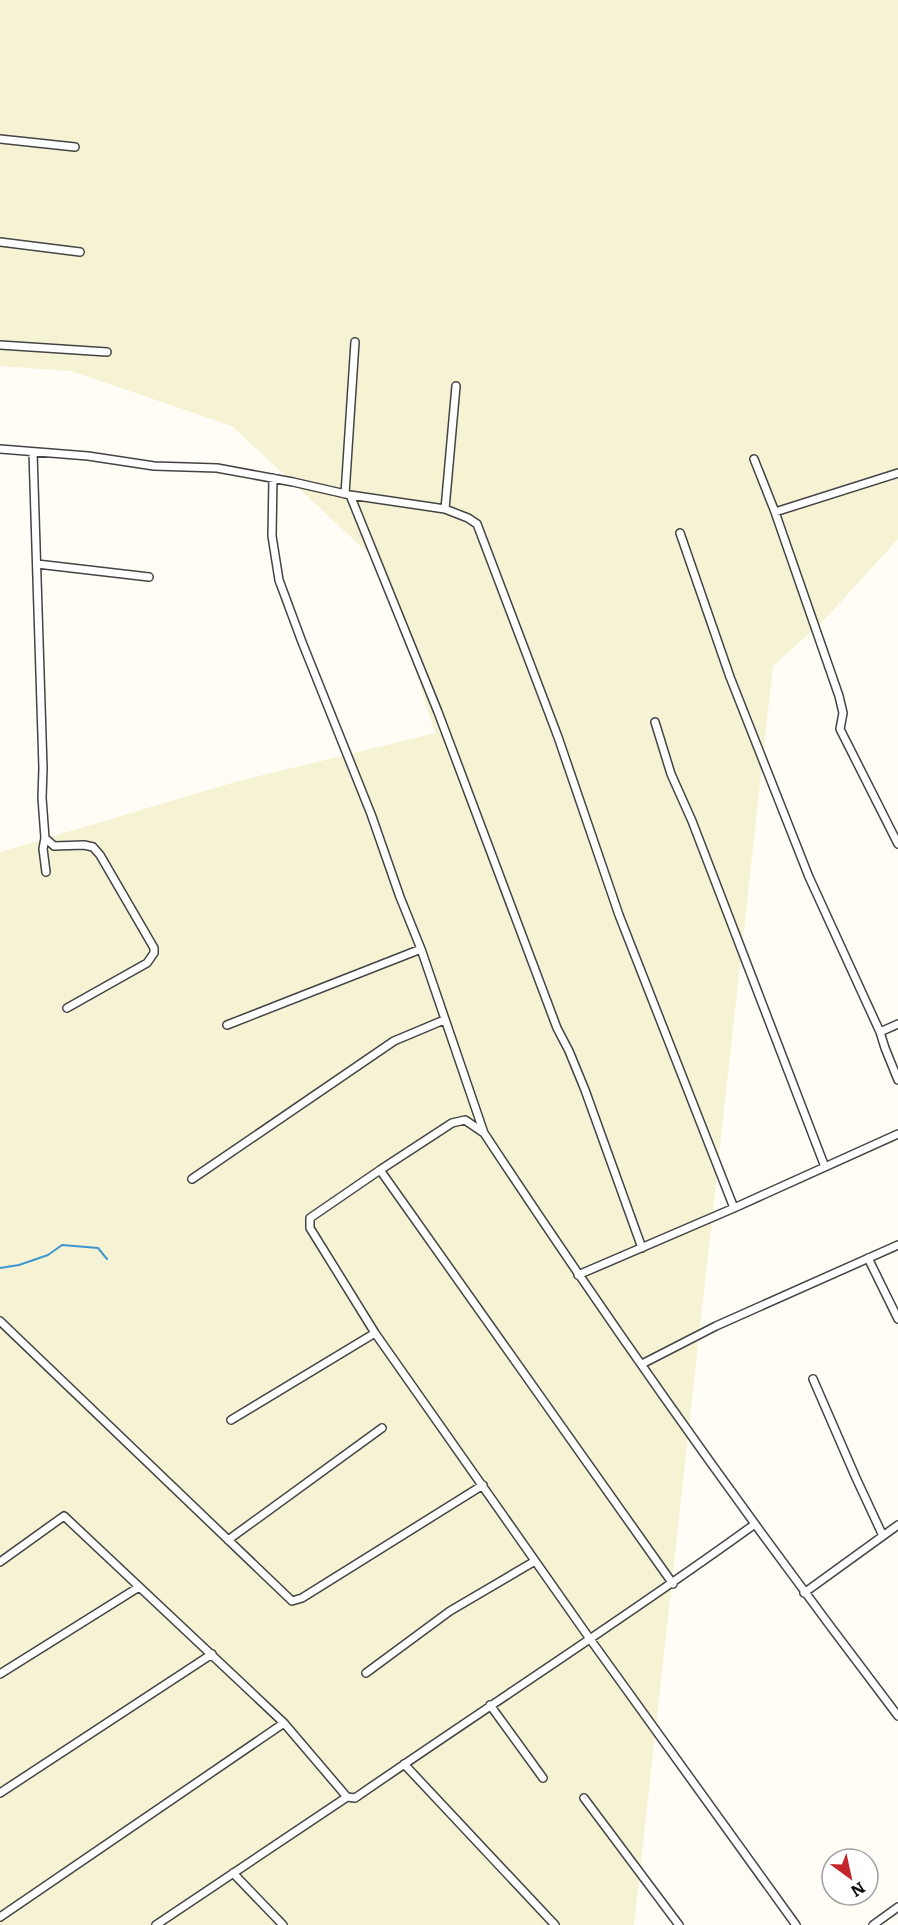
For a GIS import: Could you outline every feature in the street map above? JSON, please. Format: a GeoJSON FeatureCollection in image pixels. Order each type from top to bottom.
{"type":"FeatureCollection","features":[{"type":"Feature","properties":{"kind":"street"},"geometry":{"type":"LineString","coordinates":[[0,138],[75,147]]}},
{"type":"Feature","properties":{"kind":"street"},"geometry":{"type":"LineString","coordinates":[[0,242],[80,252]]}},
{"type":"Feature","properties":{"kind":"street"},"geometry":{"type":"LineString","coordinates":[[355,342],[348,494],[438,712],[557,1028],[569,1051],[603,1135],[642,1248]]}},
{"type":"Feature","properties":{"kind":"street"},"geometry":{"type":"LineString","coordinates":[[0,345],[107,352]]}},
{"type":"Feature","properties":{"kind":"street"},"geometry":{"type":"LineString","coordinates":[[445,509],[456,386]]}},
{"type":"Feature","properties":{"kind":"street"},"geometry":{"type":"LineString","coordinates":[[0,449],[88,456],[154,466],[217,468],[348,494],[445,509],[477,524],[558,737],[619,915],[734,1208]]}},
{"type":"Feature","properties":{"kind":"street"},"geometry":{"type":"LineString","coordinates":[[33,452],[45,838],[43,849],[46,872]]}},
{"type":"Feature","properties":{"kind":"street"},"geometry":{"type":"LineString","coordinates":[[753,459],[775,512],[839,696],[843,713],[840,729],[898,844]]}},
{"type":"Feature","properties":{"kind":"street"},"geometry":{"type":"LineString","coordinates":[[775,512],[898,473]]}},
{"type":"Feature","properties":{"kind":"street"},"geometry":{"type":"LineString","coordinates":[[273,478],[272,536],[279,580],[371,814],[421,949],[484,1133],[578,1275],[804,1593],[898,1716]]}},
{"type":"Feature","properties":{"kind":"street"},"geometry":{"type":"LineString","coordinates":[[680,533],[730,677],[809,877],[880,1032],[898,1080]]}},
{"type":"Feature","properties":{"kind":"street"},"geometry":{"type":"LineString","coordinates":[[37,564],[149,577]]}},
{"type":"Feature","properties":{"kind":"street"},"geometry":{"type":"LineString","coordinates":[[655,722],[671,774],[701,843],[825,1167]]}},
{"type":"Feature","properties":{"kind":"street"},"geometry":{"type":"LineString","coordinates":[[45,838],[54,846],[93,847],[100,855],[154,948],[154,953],[147,963],[67,1008]]}},
{"type":"Feature","properties":{"kind":"street"},"geometry":{"type":"LineString","coordinates":[[227,1025],[421,949]]}},
{"type":"Feature","properties":{"kind":"street"},"geometry":{"type":"LineString","coordinates":[[192,1179],[393,1041],[444,1020]]}},
{"type":"Feature","properties":{"kind":"street"},"geometry":{"type":"LineString","coordinates":[[880,1032],[898,1024]]}},
{"type":"Feature","properties":{"kind":"street"},"geometry":{"type":"LineString","coordinates":[[484,1133],[465,1120],[452,1123],[310,1218],[310,1228],[375,1333],[590,1640],[796,1925]]}},
{"type":"Feature","properties":{"kind":"street"},"geometry":{"type":"LineString","coordinates":[[578,1275],[898,1134]]}},
{"type":"Feature","properties":{"kind":"street"},"geometry":{"type":"LineString","coordinates":[[380,1170],[673,1584]]}},
{"type":"Feature","properties":{"kind":"street"},"geometry":{"type":"LineString","coordinates":[[642,1364],[716,1326],[898,1245]]}},
{"type":"Feature","properties":{"kind":"street"},"geometry":{"type":"LineString","coordinates":[[868,1258],[898,1319]]}},
{"type":"Feature","properties":{"kind":"street"},"geometry":{"type":"LineString","coordinates":[[0,1321],[292,1601],[483,1485]]}},
{"type":"Feature","properties":{"kind":"street"},"geometry":{"type":"LineString","coordinates":[[231,1420],[375,1333]]}},
{"type":"Feature","properties":{"kind":"street"},"geometry":{"type":"LineString","coordinates":[[813,1379],[883,1536]]}},
{"type":"Feature","properties":{"kind":"street"},"geometry":{"type":"LineString","coordinates":[[228,1539],[382,1428]]}},
{"type":"Feature","properties":{"kind":"street"},"geometry":{"type":"LineString","coordinates":[[0,1562],[64,1516],[284,1723],[347,1797]]}},
{"type":"Feature","properties":{"kind":"street"},"geometry":{"type":"LineString","coordinates":[[156,1925],[347,1797],[355,1798],[673,1584],[755,1524]]}},
{"type":"Feature","properties":{"kind":"street"},"geometry":{"type":"LineString","coordinates":[[804,1593],[898,1525]]}},
{"type":"Feature","properties":{"kind":"street"},"geometry":{"type":"LineString","coordinates":[[366,1673],[450,1611],[535,1561]]}},
{"type":"Feature","properties":{"kind":"street"},"geometry":{"type":"LineString","coordinates":[[0,1674],[139,1587]]}},
{"type":"Feature","properties":{"kind":"street"},"geometry":{"type":"LineString","coordinates":[[0,1793],[212,1654]]}},
{"type":"Feature","properties":{"kind":"street"},"geometry":{"type":"LineString","coordinates":[[490,1705],[543,1778]]}},
{"type":"Feature","properties":{"kind":"street"},"geometry":{"type":"LineString","coordinates":[[0,1917],[284,1723]]}},
{"type":"Feature","properties":{"kind":"street"},"geometry":{"type":"LineString","coordinates":[[404,1764],[555,1925]]}},
{"type":"Feature","properties":{"kind":"street"},"geometry":{"type":"LineString","coordinates":[[584,1798],[679,1925]]}},
{"type":"Feature","properties":{"kind":"street"},"geometry":{"type":"LineString","coordinates":[[233,1873],[283,1925]]}},
{"type":"Feature","properties":{"kind":"street"},"geometry":{"type":"LineString","coordinates":[[873,1925],[898,1907]]}},
{"type":"Feature","properties":{"kind":"shaded area"},"geometry":{"type":"Polygon","coordinates":[[[0,0],[898,0],[898,539],[825,619],[773,666],[634,1925],[0,1925],[0,852],[235,782],[435,733],[384,568],[232,426],[71,371],[0,366],[0,0]]]}},
{"type":"Feature","properties":{"kind":"waterway"},"geometry":{"type":"LineString","coordinates":[[0,1268],[19,1265],[48,1255],[62,1245],[98,1248],[107,1259]]}}]}
